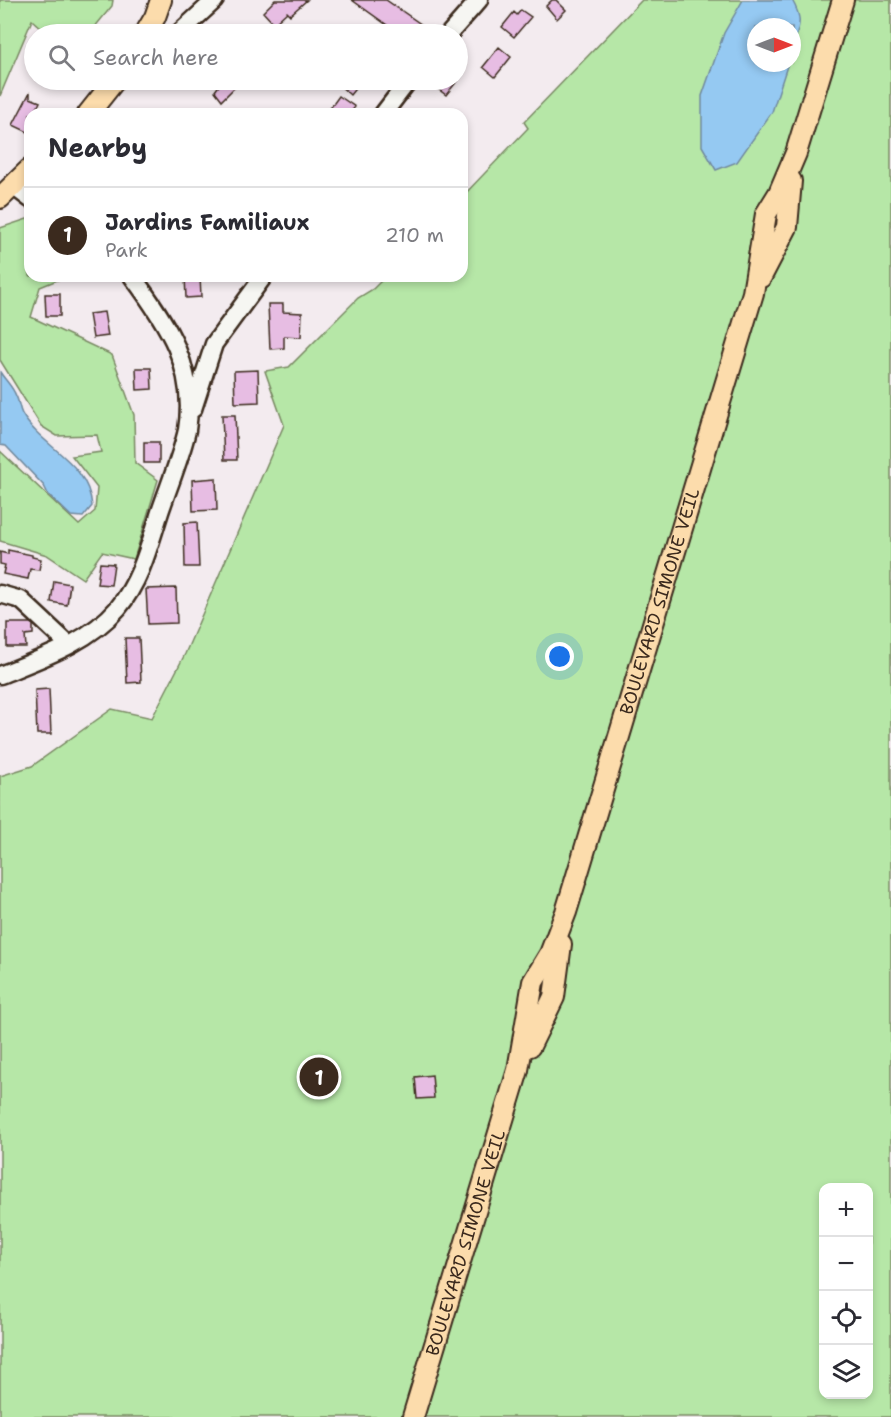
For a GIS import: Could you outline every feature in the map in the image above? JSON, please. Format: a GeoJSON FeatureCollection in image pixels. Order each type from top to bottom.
{"type":"FeatureCollection","features":[{"type":"Feature","properties":{"kind":"main road","name":"BOULEVARD SIMONE VEIL"},"geometry":{"type":"LineString","coordinates":[[413,1417],[518,1070],[554,997],[566,912],[753,293],[787,226],[788,198],[796,153],[843,0]]}},
{"type":"Feature","properties":{"kind":"main road"},"geometry":{"type":"LineString","coordinates":[[150,24],[158,8]]}},
{"type":"Feature","properties":{"kind":"main road"},"geometry":{"type":"LineString","coordinates":[[93,108],[107,90]]}},
{"type":"Feature","properties":{"kind":"main road"},"geometry":{"type":"LineString","coordinates":[[6,192],[24,175]]}},
{"type":"Feature","properties":{"kind":"street"},"geometry":{"type":"LineString","coordinates":[[189,24],[215,0]]}},
{"type":"Feature","properties":{"kind":"street"},"geometry":{"type":"LineString","coordinates":[[458,24],[479,0]]}},
{"type":"Feature","properties":{"kind":"street"},"geometry":{"type":"LineString","coordinates":[[388,108],[401,90]]}},
{"type":"Feature","properties":{"kind":"street"},"geometry":{"type":"LineString","coordinates":[[6,192],[24,197]]}},
{"type":"Feature","properties":{"kind":"street"},"geometry":{"type":"LineString","coordinates":[[137,282],[155,306],[178,348],[189,392],[187,430]]}},
{"type":"Feature","properties":{"kind":"street"},"geometry":{"type":"LineString","coordinates":[[0,675],[69,645],[91,632],[118,608],[139,576],[214,344],[260,282]]}},
{"type":"Feature","properties":{"kind":"street"},"geometry":{"type":"LineString","coordinates":[[0,594],[21,600],[69,645]]}},
{"type":"Feature","properties":{"kind":"green space"},"geometry":{"type":"Polygon","coordinates":[[[0,0],[113,0],[112,6],[97,24],[36,24],[32,20],[30,24],[24,24],[24,39],[0,96],[0,0]]]}},
{"type":"Feature","properties":{"kind":"green space"},"geometry":{"type":"Polygon","coordinates":[[[642,0],[891,0],[891,1417],[0,1417],[0,776],[32,766],[112,709],[152,718],[185,654],[284,425],[265,371],[289,367],[358,298],[380,282],[468,282],[468,191],[528,128],[524,122],[642,0]]]}},
{"type":"Feature","properties":{"kind":"green space"},"geometry":{"type":"Polygon","coordinates":[[[24,220],[24,282],[52,282],[40,287],[31,317],[112,355],[134,415],[135,463],[158,480],[134,559],[102,552],[83,579],[47,555],[0,541],[0,451],[79,525],[95,511],[97,488],[72,456],[101,452],[97,435],[57,436],[41,426],[0,360],[0,228],[24,220]]]}},
{"type":"Feature","properties":{"kind":"water"},"geometry":{"type":"Polygon","coordinates":[[[743,0],[792,0],[798,13],[799,18],[747,18],[747,72],[785,72],[772,112],[737,162],[716,170],[702,146],[702,96],[724,33],[743,0]]]}},
{"type":"Feature","properties":{"kind":"water"},"geometry":{"type":"Polygon","coordinates":[[[0,372],[13,390],[22,414],[31,426],[82,477],[89,491],[92,506],[83,517],[71,516],[48,494],[44,486],[6,446],[0,445],[0,372]]]}},
{"type":"Feature","properties":{"kind":"building"},"geometry":{"type":"Polygon","coordinates":[[[275,0],[307,0],[290,15],[287,12],[274,24],[263,12],[275,0]]]}},
{"type":"Feature","properties":{"kind":"building"},"geometry":{"type":"Polygon","coordinates":[[[352,0],[386,0],[421,24],[385,24],[352,0]]]}},
{"type":"Feature","properties":{"kind":"building"},"geometry":{"type":"Polygon","coordinates":[[[552,0],[556,0],[566,10],[557,19],[546,6],[552,0]]]}},
{"type":"Feature","properties":{"kind":"building"},"geometry":{"type":"Polygon","coordinates":[[[521,10],[531,17],[514,37],[502,27],[514,12],[517,15],[521,10]]]}},
{"type":"Feature","properties":{"kind":"building"},"geometry":{"type":"Polygon","coordinates":[[[499,47],[511,57],[495,77],[483,67],[499,47]]]}},
{"type":"Feature","properties":{"kind":"building"},"geometry":{"type":"Polygon","coordinates":[[[216,90],[232,90],[222,100],[216,90]]]}},
{"type":"Feature","properties":{"kind":"building"},"geometry":{"type":"Polygon","coordinates":[[[345,90],[354,90],[350,95],[345,90]]]}},
{"type":"Feature","properties":{"kind":"building"},"geometry":{"type":"Polygon","coordinates":[[[439,90],[450,90],[446,95],[439,90]]]}},
{"type":"Feature","properties":{"kind":"building"},"geometry":{"type":"Polygon","coordinates":[[[30,92],[30,98],[40,102],[37,108],[24,108],[24,130],[13,125],[30,92]]]}},
{"type":"Feature","properties":{"kind":"building"},"geometry":{"type":"Polygon","coordinates":[[[339,96],[355,107],[354,108],[330,108],[339,96]]]}},
{"type":"Feature","properties":{"kind":"building"},"geometry":{"type":"Polygon","coordinates":[[[185,282],[200,282],[201,297],[186,298],[185,282]]]}},
{"type":"Feature","properties":{"kind":"building"},"geometry":{"type":"Polygon","coordinates":[[[45,294],[60,294],[60,316],[46,316],[45,294]]]}},
{"type":"Feature","properties":{"kind":"building"},"geometry":{"type":"Polygon","coordinates":[[[268,304],[283,304],[283,312],[302,313],[301,337],[284,336],[284,348],[270,349],[268,304]]]}},
{"type":"Feature","properties":{"kind":"building"},"geometry":{"type":"Polygon","coordinates":[[[104,312],[108,336],[93,338],[89,314],[104,312]]]}},
{"type":"Feature","properties":{"kind":"building"},"geometry":{"type":"Polygon","coordinates":[[[136,368],[151,368],[152,389],[137,390],[136,368]]]}},
{"type":"Feature","properties":{"kind":"building"},"geometry":{"type":"Polygon","coordinates":[[[258,370],[259,402],[235,403],[234,371],[258,370]]]}},
{"type":"Feature","properties":{"kind":"building"},"geometry":{"type":"Polygon","coordinates":[[[222,415],[235,415],[237,460],[224,460],[222,415]]]}},
{"type":"Feature","properties":{"kind":"building"},"geometry":{"type":"Polygon","coordinates":[[[144,442],[159,442],[159,463],[144,463],[144,442]]]}},
{"type":"Feature","properties":{"kind":"building"},"geometry":{"type":"Polygon","coordinates":[[[216,478],[217,510],[193,511],[192,480],[216,478]]]}},
{"type":"Feature","properties":{"kind":"building"},"geometry":{"type":"Polygon","coordinates":[[[197,522],[199,567],[185,567],[184,523],[197,522]]]}},
{"type":"Feature","properties":{"kind":"building"},"geometry":{"type":"Polygon","coordinates":[[[8,550],[41,559],[39,570],[30,569],[28,579],[3,574],[5,565],[0,564],[0,552],[8,554],[8,550]]]}},
{"type":"Feature","properties":{"kind":"building"},"geometry":{"type":"Polygon","coordinates":[[[100,563],[114,564],[111,585],[97,584],[100,563]]]}},
{"type":"Feature","properties":{"kind":"building"},"geometry":{"type":"Polygon","coordinates":[[[54,581],[70,584],[67,605],[51,602],[54,581]]]}},
{"type":"Feature","properties":{"kind":"building"},"geometry":{"type":"Polygon","coordinates":[[[176,588],[177,623],[148,624],[146,589],[176,588]]]}},
{"type":"Feature","properties":{"kind":"building"},"geometry":{"type":"Polygon","coordinates":[[[7,623],[33,625],[33,634],[25,635],[26,647],[7,647],[7,623]]]}},
{"type":"Feature","properties":{"kind":"building"},"geometry":{"type":"Polygon","coordinates":[[[125,638],[139,638],[141,682],[127,683],[125,638]]]}},
{"type":"Feature","properties":{"kind":"building"},"geometry":{"type":"Polygon","coordinates":[[[49,689],[51,734],[37,734],[35,690],[49,689]]]}},
{"type":"Feature","properties":{"kind":"building"},"geometry":{"type":"Polygon","coordinates":[[[432,1075],[434,1098],[417,1099],[415,1077],[432,1075]]]}},
{"type":"Feature","properties":{"kind":"place","name":"Jardins Familiaux"},"geometry":{"type":"Point","coordinates":[319,1077]}}]}
